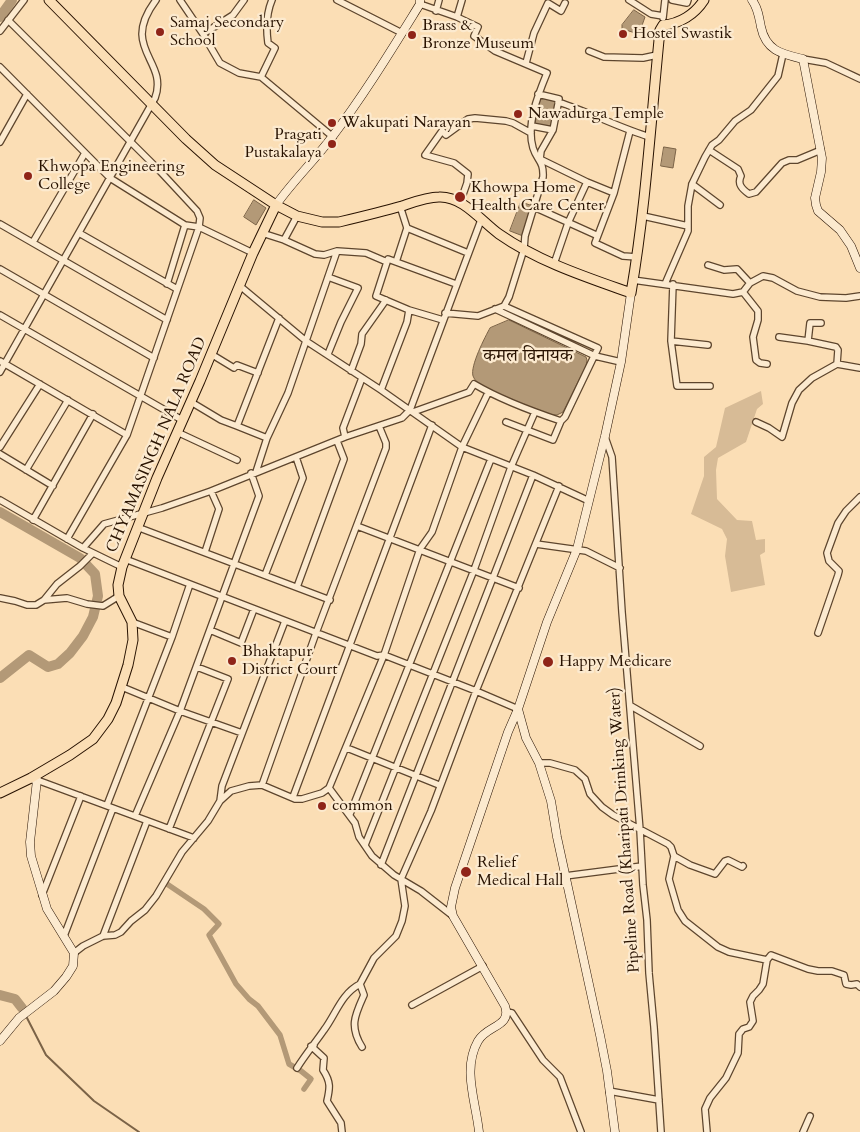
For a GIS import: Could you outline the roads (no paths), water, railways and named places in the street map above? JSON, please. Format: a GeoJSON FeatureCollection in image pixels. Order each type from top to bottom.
{"type":"FeatureCollection","features":[{"type":"Feature","properties":{"kind":"main road"},"geometry":{"type":"LineString","coordinates":[[48,0],[200,153],[276,205],[297,216],[322,222],[339,222],[438,196],[452,199],[460,203],[500,235],[524,249],[554,264],[631,293]]}},
{"type":"Feature","properties":{"kind":"main road"},"geometry":{"type":"LineString","coordinates":[[479,1132],[470,1077],[470,1060],[481,1037],[504,1022],[507,1012],[454,916],[451,907],[455,888],[508,732],[518,709],[547,622],[577,550],[605,436],[621,362],[643,216],[660,30],[663,21],[676,22],[690,15],[699,8],[704,0]]}},
{"type":"Feature","properties":{"kind":"main road"},"geometry":{"type":"LineString","coordinates":[[752,0],[760,17],[764,37],[771,48],[783,54],[803,59],[821,150],[821,172],[815,198],[816,205],[818,211],[840,230],[851,246],[860,268]]}},
{"type":"Feature","properties":{"kind":"main road"},"geometry":{"type":"LineString","coordinates":[[276,205],[333,137],[383,64],[420,2]]}},
{"type":"Feature","properties":{"kind":"main road","name":"CHYAMASINGH NALA ROAD"},"geometry":{"type":"LineString","coordinates":[[119,596],[118,585],[124,563],[142,513],[253,253],[276,205]]}},
{"type":"Feature","properties":{"kind":"main road"},"geometry":{"type":"LineString","coordinates":[[0,793],[34,779],[70,755],[93,739],[108,719],[122,687],[133,640],[132,622],[119,596]]}},
{"type":"Feature","properties":{"kind":"main road"},"geometry":{"type":"LineString","coordinates":[[518,709],[526,738],[539,763],[550,801],[600,1035],[614,1132]]}},
{"type":"Feature","properties":{"kind":"main road"},"geometry":{"type":"LineString","coordinates":[[0,1041],[19,1018],[54,991],[73,966],[74,953],[47,909],[31,856],[30,842],[34,779]]}},
{"type":"Feature","properties":{"kind":"street"},"geometry":{"type":"LineString","coordinates":[[0,30],[24,0]]}},
{"type":"Feature","properties":{"kind":"street"},"geometry":{"type":"LineString","coordinates":[[0,372],[2,362],[24,329],[64,260],[157,93],[158,83],[153,67],[142,46],[142,30],[147,15],[156,0]]}},
{"type":"Feature","properties":{"kind":"street"},"geometry":{"type":"LineString","coordinates":[[180,0],[220,63],[239,73],[261,77],[333,137]]}},
{"type":"Feature","properties":{"kind":"street"},"geometry":{"type":"LineString","coordinates":[[203,34],[233,15],[244,0]]}},
{"type":"Feature","properties":{"kind":"street"},"geometry":{"type":"LineString","coordinates":[[261,77],[275,48],[268,43],[266,31],[267,14],[272,0]]}},
{"type":"Feature","properties":{"kind":"street"},"geometry":{"type":"LineString","coordinates":[[337,0],[402,32]]}},
{"type":"Feature","properties":{"kind":"street"},"geometry":{"type":"LineString","coordinates":[[436,11],[439,0]]}},
{"type":"Feature","properties":{"kind":"street"},"geometry":{"type":"LineString","coordinates":[[457,17],[462,0]]}},
{"type":"Feature","properties":{"kind":"street"},"geometry":{"type":"LineString","coordinates":[[629,0],[663,21],[665,0]]}},
{"type":"Feature","properties":{"kind":"street"},"geometry":{"type":"LineString","coordinates":[[672,0],[688,2]]}},
{"type":"Feature","properties":{"kind":"street"},"geometry":{"type":"LineString","coordinates":[[420,2],[436,11],[457,17],[478,27],[474,36],[495,51],[547,73],[538,94],[531,133],[534,150],[540,159],[543,169],[543,177],[525,236],[524,249],[504,306]]}},
{"type":"Feature","properties":{"kind":"street"},"geometry":{"type":"LineString","coordinates":[[526,63],[534,33],[548,4],[560,10],[564,3]]}},
{"type":"Feature","properties":{"kind":"street"},"geometry":{"type":"LineString","coordinates":[[8,20],[158,169],[197,211],[200,218],[199,227],[127,435],[67,539]]}},
{"type":"Feature","properties":{"kind":"street"},"geometry":{"type":"LineString","coordinates":[[589,51],[609,57],[643,58],[658,55]]}},
{"type":"Feature","properties":{"kind":"street"},"geometry":{"type":"LineString","coordinates":[[665,284],[688,231],[688,206],[692,184],[709,150],[735,122],[751,110],[778,76],[783,54]]}},
{"type":"Feature","properties":{"kind":"street"},"geometry":{"type":"LineString","coordinates":[[803,59],[826,63],[860,79]]}},
{"type":"Feature","properties":{"kind":"street"},"geometry":{"type":"LineString","coordinates":[[0,67],[110,178],[185,225],[199,227],[253,253]]}},
{"type":"Feature","properties":{"kind":"street"},"geometry":{"type":"LineString","coordinates":[[0,142],[27,94]]}},
{"type":"Feature","properties":{"kind":"street"},"geometry":{"type":"LineString","coordinates":[[538,94],[559,99],[553,130],[541,151],[540,159]]}},
{"type":"Feature","properties":{"kind":"street"},"geometry":{"type":"LineString","coordinates":[[558,102],[589,112],[630,131],[650,136]]}},
{"type":"Feature","properties":{"kind":"street"},"geometry":{"type":"LineString","coordinates":[[460,203],[468,183],[468,174],[454,163],[425,155],[442,131],[446,135],[468,119],[475,118],[506,121],[531,133]]}},
{"type":"Feature","properties":{"kind":"street"},"geometry":{"type":"LineString","coordinates":[[532,126],[553,130]]}},
{"type":"Feature","properties":{"kind":"street"},"geometry":{"type":"LineString","coordinates":[[630,131],[614,193],[596,235],[595,243],[623,256],[637,257]]}},
{"type":"Feature","properties":{"kind":"street"},"geometry":{"type":"LineString","coordinates":[[709,150],[738,169],[741,176],[739,180],[741,188],[749,194],[756,192],[782,163],[789,160],[797,160],[821,150]]}},
{"type":"Feature","properties":{"kind":"street"},"geometry":{"type":"LineString","coordinates":[[33,242],[85,153]]}},
{"type":"Feature","properties":{"kind":"street"},"geometry":{"type":"LineString","coordinates":[[540,159],[614,193]]}},
{"type":"Feature","properties":{"kind":"street"},"geometry":{"type":"LineString","coordinates":[[554,264],[568,223],[587,182]]}},
{"type":"Feature","properties":{"kind":"street"},"geometry":{"type":"LineString","coordinates":[[692,184],[720,205]]}},
{"type":"Feature","properties":{"kind":"street"},"geometry":{"type":"LineString","coordinates":[[396,262],[407,228],[400,206]]}},
{"type":"Feature","properties":{"kind":"street"},"geometry":{"type":"LineString","coordinates":[[534,206],[596,235]]}},
{"type":"Feature","properties":{"kind":"street"},"geometry":{"type":"LineString","coordinates":[[284,240],[297,216]]}},
{"type":"Feature","properties":{"kind":"street"},"geometry":{"type":"LineString","coordinates":[[643,216],[688,226]]}},
{"type":"Feature","properties":{"kind":"street"},"geometry":{"type":"LineString","coordinates":[[412,411],[445,313],[481,220]]}},
{"type":"Feature","properties":{"kind":"street"},"geometry":{"type":"LineString","coordinates":[[0,224],[167,320]]}},
{"type":"Feature","properties":{"kind":"street"},"geometry":{"type":"LineString","coordinates":[[167,284],[185,225]]}},
{"type":"Feature","properties":{"kind":"street"},"geometry":{"type":"LineString","coordinates":[[407,228],[468,253]]}},
{"type":"Feature","properties":{"kind":"street"},"geometry":{"type":"LineString","coordinates":[[79,233],[177,289]]}},
{"type":"Feature","properties":{"kind":"street"},"geometry":{"type":"LineString","coordinates":[[262,233],[284,240],[315,254],[324,255],[336,251],[366,253],[386,262]]}},
{"type":"Feature","properties":{"kind":"street"},"geometry":{"type":"LineString","coordinates":[[135,816],[180,711],[235,564],[259,496],[253,473],[288,393],[336,251]]}},
{"type":"Feature","properties":{"kind":"street"},"geometry":{"type":"LineString","coordinates":[[443,320],[409,310],[376,296],[386,262],[388,259],[456,284]]}},
{"type":"Feature","properties":{"kind":"street"},"geometry":{"type":"LineString","coordinates":[[708,265],[724,270],[736,269],[750,284]]}},
{"type":"Feature","properties":{"kind":"street"},"geometry":{"type":"LineString","coordinates":[[0,269],[154,358]]}},
{"type":"Feature","properties":{"kind":"street"},"geometry":{"type":"LineString","coordinates":[[328,276],[358,288],[328,354]]}},
{"type":"Feature","properties":{"kind":"street"},"geometry":{"type":"LineString","coordinates":[[634,280],[673,284],[722,294],[733,294],[743,292],[750,284],[763,276],[774,278],[797,290],[820,297],[846,298],[860,296]]}},
{"type":"Feature","properties":{"kind":"street"},"geometry":{"type":"LineString","coordinates":[[673,284],[671,341],[677,386],[710,386]]}},
{"type":"Feature","properties":{"kind":"street"},"geometry":{"type":"LineString","coordinates":[[240,286],[306,341],[412,411],[462,447],[559,486],[589,501]]}},
{"type":"Feature","properties":{"kind":"street"},"geometry":{"type":"LineString","coordinates":[[743,292],[758,311],[758,320],[753,337],[756,360],[767,364]]}},
{"type":"Feature","properties":{"kind":"street"},"geometry":{"type":"LineString","coordinates":[[351,371],[361,344],[362,334],[386,300]]}},
{"type":"Feature","properties":{"kind":"street"},"geometry":{"type":"LineString","coordinates":[[445,313],[478,316],[504,306],[598,348],[568,412],[552,440],[506,422]]}},
{"type":"Feature","properties":{"kind":"street"},"geometry":{"type":"LineString","coordinates":[[495,309],[594,356],[621,362]]}},
{"type":"Feature","properties":{"kind":"street"},"geometry":{"type":"LineString","coordinates":[[381,390],[407,322],[409,310]]}},
{"type":"Feature","properties":{"kind":"street"},"geometry":{"type":"LineString","coordinates":[[0,315],[182,420]]}},
{"type":"Feature","properties":{"kind":"street"},"geometry":{"type":"LineString","coordinates":[[238,426],[279,318]]}},
{"type":"Feature","properties":{"kind":"street"},"geometry":{"type":"LineString","coordinates":[[808,341],[810,323],[821,323]]}},
{"type":"Feature","properties":{"kind":"street"},"geometry":{"type":"LineString","coordinates":[[779,337],[836,347],[838,350],[837,364]]}},
{"type":"Feature","properties":{"kind":"street"},"geometry":{"type":"LineString","coordinates":[[671,341],[708,345]]}},
{"type":"Feature","properties":{"kind":"street"},"geometry":{"type":"LineString","coordinates":[[211,354],[234,368],[237,365],[258,373]]}},
{"type":"Feature","properties":{"kind":"street"},"geometry":{"type":"LineString","coordinates":[[2,362],[127,435]]}},
{"type":"Feature","properties":{"kind":"street"},"geometry":{"type":"LineString","coordinates":[[756,422],[770,428],[782,437],[792,403],[799,390],[812,378],[837,364],[860,368]]}},
{"type":"Feature","properties":{"kind":"street"},"geometry":{"type":"LineString","coordinates":[[345,437],[343,428],[362,378]]}},
{"type":"Feature","properties":{"kind":"street"},"geometry":{"type":"LineString","coordinates":[[0,447],[40,384]]}},
{"type":"Feature","properties":{"kind":"street"},"geometry":{"type":"LineString","coordinates":[[83,548],[104,524],[211,491],[345,437],[402,418],[412,411],[469,392],[474,384],[488,393],[561,422]]}},
{"type":"Feature","properties":{"kind":"street"},"geometry":{"type":"LineString","coordinates":[[74,953],[82,946],[103,936],[115,935],[121,932],[144,910],[156,896],[182,852],[208,821],[220,801],[231,791],[262,785],[302,799],[322,793],[330,788],[384,655],[420,549],[432,532],[462,447],[488,393]]}},
{"type":"Feature","properties":{"kind":"street"},"geometry":{"type":"LineString","coordinates":[[26,470],[68,400]]}},
{"type":"Feature","properties":{"kind":"street"},"geometry":{"type":"LineString","coordinates":[[191,402],[221,420],[267,438]]}},
{"type":"Feature","properties":{"kind":"street"},"geometry":{"type":"LineString","coordinates":[[365,845],[474,570],[511,467],[535,412]]}},
{"type":"Feature","properties":{"kind":"street"},"geometry":{"type":"LineString","coordinates":[[33,520],[93,414]]}},
{"type":"Feature","properties":{"kind":"street"},"geometry":{"type":"LineString","coordinates":[[292,797],[432,425]]}},
{"type":"Feature","properties":{"kind":"street"},"geometry":{"type":"LineString","coordinates":[[262,785],[316,633],[386,448],[386,443],[379,426]]}},
{"type":"Feature","properties":{"kind":"street"},"geometry":{"type":"LineString","coordinates":[[177,432],[236,460]]}},
{"type":"Feature","properties":{"kind":"street","name":"Pipeline Road (Kharipati Drinking Water)"},"geometry":{"type":"LineString","coordinates":[[605,436],[612,457],[661,1132]]}},
{"type":"Feature","properties":{"kind":"street"},"geometry":{"type":"LineString","coordinates":[[297,587],[344,459],[337,441]]}},
{"type":"Feature","properties":{"kind":"street"},"geometry":{"type":"LineString","coordinates":[[0,454],[53,486]]}},
{"type":"Feature","properties":{"kind":"street"},"geometry":{"type":"LineString","coordinates":[[265,575],[303,478],[296,457]]}},
{"type":"Feature","properties":{"kind":"street"},"geometry":{"type":"LineString","coordinates":[[350,814],[491,459]]}},
{"type":"Feature","properties":{"kind":"street"},"geometry":{"type":"LineString","coordinates":[[381,865],[532,475]]}},
{"type":"Feature","properties":{"kind":"street"},"geometry":{"type":"LineString","coordinates":[[297,1068],[351,988],[360,984],[374,958],[396,936],[405,906],[402,879],[431,811],[476,691],[559,486]]}},
{"type":"Feature","properties":{"kind":"street"},"geometry":{"type":"LineString","coordinates":[[206,552],[219,509],[211,491]]}},
{"type":"Feature","properties":{"kind":"street"},"geometry":{"type":"LineString","coordinates":[[818,633],[839,571],[829,561],[827,553],[838,523],[846,511],[860,497]]}},
{"type":"Feature","properties":{"kind":"street"},"geometry":{"type":"LineString","coordinates":[[0,500],[83,548],[91,556],[124,563],[190,584],[377,656],[384,655],[432,673],[518,709]]}},
{"type":"Feature","properties":{"kind":"street"},"geometry":{"type":"LineString","coordinates":[[357,526],[519,588]]}},
{"type":"Feature","properties":{"kind":"street"},"geometry":{"type":"LineString","coordinates":[[137,528],[206,552],[330,600]]}},
{"type":"Feature","properties":{"kind":"street"},"geometry":{"type":"LineString","coordinates":[[536,544],[586,551],[620,568]]}},
{"type":"Feature","properties":{"kind":"street"},"geometry":{"type":"LineString","coordinates":[[0,598],[27,605],[36,605],[44,600],[57,584],[91,556]]}},
{"type":"Feature","properties":{"kind":"street"},"geometry":{"type":"LineString","coordinates":[[64,936],[147,698],[172,637],[190,584]]}},
{"type":"Feature","properties":{"kind":"street"},"geometry":{"type":"LineString","coordinates":[[44,600],[67,598],[87,604],[103,606],[119,596]]}},
{"type":"Feature","properties":{"kind":"street"},"geometry":{"type":"LineString","coordinates":[[210,630],[241,643],[254,609]]}},
{"type":"Feature","properties":{"kind":"street"},"geometry":{"type":"LineString","coordinates":[[220,801],[222,786],[285,621]]}},
{"type":"Feature","properties":{"kind":"street"},"geometry":{"type":"LineString","coordinates":[[132,622],[172,637]]}},
{"type":"Feature","properties":{"kind":"street"},"geometry":{"type":"LineString","coordinates":[[168,829],[228,679],[197,667]]}},
{"type":"Feature","properties":{"kind":"street"},"geometry":{"type":"LineString","coordinates":[[122,687],[180,711],[242,733]]}},
{"type":"Feature","properties":{"kind":"street"},"geometry":{"type":"LineString","coordinates":[[631,706],[700,746]]}},
{"type":"Feature","properties":{"kind":"street"},"geometry":{"type":"LineString","coordinates":[[346,748],[440,785]]}},
{"type":"Feature","properties":{"kind":"street"},"geometry":{"type":"LineString","coordinates":[[539,763],[550,763],[575,770],[585,779],[590,794],[595,801],[613,815],[668,844],[674,856],[669,879],[678,910],[685,921],[718,947],[730,952],[766,960]]}},
{"type":"Feature","properties":{"kind":"street"},"geometry":{"type":"LineString","coordinates":[[34,779],[194,838]]}},
{"type":"Feature","properties":{"kind":"street"},"geometry":{"type":"LineString","coordinates":[[330,788],[350,814],[359,837],[372,856],[381,865],[421,891],[454,916]]}},
{"type":"Feature","properties":{"kind":"street"},"geometry":{"type":"LineString","coordinates":[[42,895],[82,796]]}},
{"type":"Feature","properties":{"kind":"street"},"geometry":{"type":"LineString","coordinates":[[103,936],[147,821]]}},
{"type":"Feature","properties":{"kind":"street"},"geometry":{"type":"LineString","coordinates":[[674,856],[715,874],[725,861],[743,866]]}},
{"type":"Feature","properties":{"kind":"street"},"geometry":{"type":"LineString","coordinates":[[565,876],[642,866]]}},
{"type":"Feature","properties":{"kind":"street"},"geometry":{"type":"LineString","coordinates":[[707,1132],[705,1109],[710,1098],[726,1078],[738,1053],[739,1034],[743,1029],[749,1027],[753,1021],[750,1002],[763,984],[766,960],[771,955],[808,969],[832,971],[844,976],[846,984],[857,984],[860,986]]}},
{"type":"Feature","properties":{"kind":"street"},"geometry":{"type":"LineString","coordinates":[[412,1005],[483,966]]}},
{"type":"Feature","properties":{"kind":"street"},"geometry":{"type":"LineString","coordinates":[[360,984],[364,995],[354,1020],[358,1041],[362,1047]]}},
{"type":"Feature","properties":{"kind":"street"},"geometry":{"type":"LineString","coordinates":[[507,1012],[512,1013],[543,1060],[560,1077],[581,1132]]}},
{"type":"Feature","properties":{"kind":"street"},"geometry":{"type":"LineString","coordinates":[[314,1045],[324,1058],[323,1070],[329,1078],[327,1101],[341,1123],[342,1132]]}},
{"type":"Feature","properties":{"kind":"street"},"geometry":{"type":"LineString","coordinates":[[609,1091],[659,1100]]}},
{"type":"Feature","properties":{"kind":"street"},"geometry":{"type":"LineString","coordinates":[[803,1132],[810,1116]]}},
{"type":"Feature","properties":{"kind":"waterway"},"geometry":{"type":"LineString","coordinates":[[0,17],[12,0]]}},
{"type":"Feature","properties":{"kind":"waterway"},"geometry":{"type":"LineString","coordinates":[[0,512],[80,558],[95,574],[98,596],[93,617],[83,636],[70,653],[58,664],[48,667],[29,655],[0,678]]}},
{"type":"Feature","properties":{"kind":"waterway"},"geometry":{"type":"LineString","coordinates":[[164,882],[204,909],[219,924],[209,935],[236,984],[258,1006],[280,1035],[289,1064],[311,1079],[304,1089]]}},
{"type":"Feature","properties":{"kind":"waterway"},"geometry":{"type":"LineString","coordinates":[[0,995],[15,999],[22,1008]]}},
{"type":"Feature","properties":{"kind":"waterway"},"geometry":{"type":"LineString","coordinates":[[26,1016],[46,1055],[94,1101],[139,1132]]}},
{"type":"Feature","properties":{"kind":"place","name":"Samaj Secondary School"},"geometry":{"type":"Point","coordinates":[160,32]}},
{"type":"Feature","properties":{"kind":"place","name":"Hostel Swastik"},"geometry":{"type":"Point","coordinates":[623,34]}},
{"type":"Feature","properties":{"kind":"place","name":"Brass & Bronze Museum"},"geometry":{"type":"Point","coordinates":[412,35]}},
{"type":"Feature","properties":{"kind":"place","name":"Nawadurga Temple"},"geometry":{"type":"Point","coordinates":[518,114]}},
{"type":"Feature","properties":{"kind":"place","name":"Wakupati Narayan"},"geometry":{"type":"Point","coordinates":[332,123]}},
{"type":"Feature","properties":{"kind":"place","name":"Pragati Pustakalaya"},"geometry":{"type":"Point","coordinates":[332,144]}},
{"type":"Feature","properties":{"kind":"place","name":"Khwopa Engineering College"},"geometry":{"type":"Point","coordinates":[28,176]}},
{"type":"Feature","properties":{"kind":"place","name":"Khowpa Home Health Care Center"},"geometry":{"type":"Point","coordinates":[460,197]}},
{"type":"Feature","properties":{"kind":"place","name":"Bhaktapur District Court"},"geometry":{"type":"Point","coordinates":[232,661]}},
{"type":"Feature","properties":{"kind":"place","name":"Happy Medicare"},"geometry":{"type":"Point","coordinates":[548,662]}},
{"type":"Feature","properties":{"kind":"place","name":"common"},"geometry":{"type":"Point","coordinates":[322,806]}},
{"type":"Feature","properties":{"kind":"place","name":"Relief Medical Hall"},"geometry":{"type":"Point","coordinates":[466,872]}},
{"type":"Feature","properties":{"kind":"district","name":"कमल विनायक"},"geometry":{"type":"Point","coordinates":[528,357]}}]}
